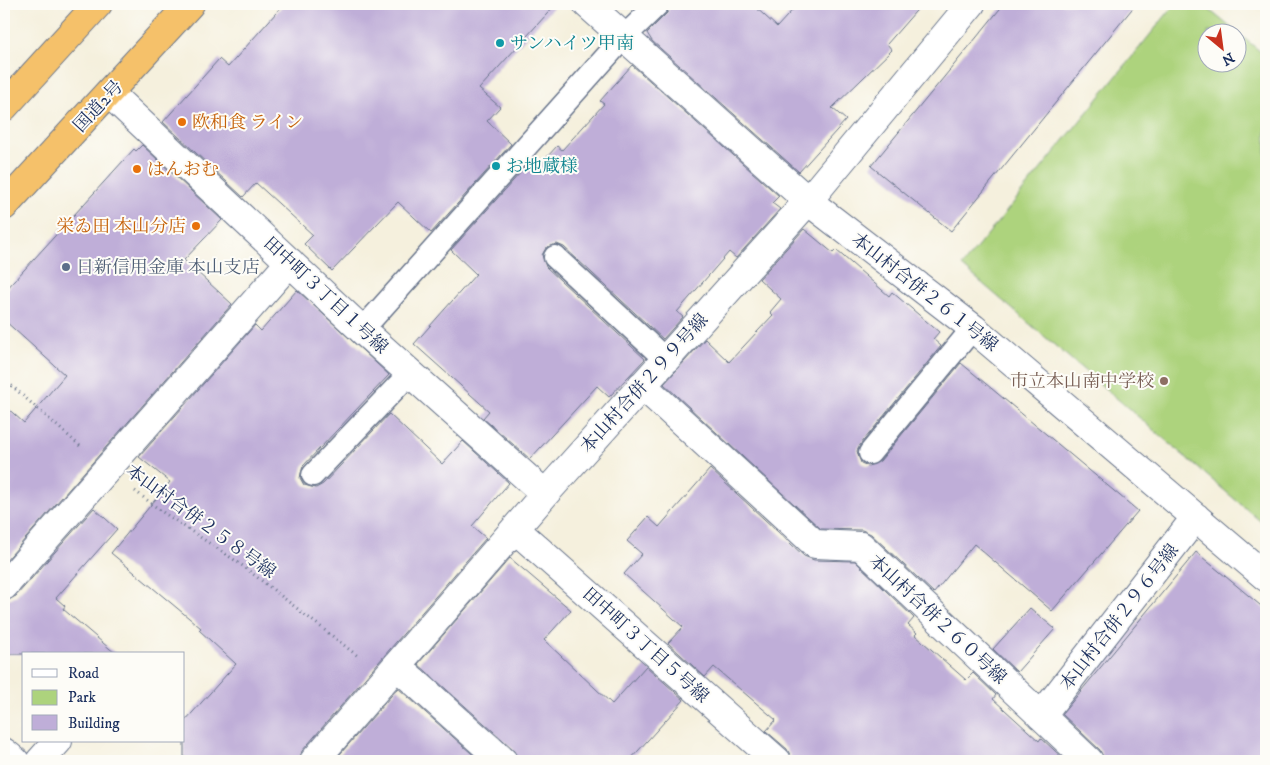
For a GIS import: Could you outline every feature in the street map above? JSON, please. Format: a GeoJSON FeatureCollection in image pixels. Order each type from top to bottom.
{"type":"FeatureCollection","features":[{"type":"Feature","properties":{"kind":"highway"},"geometry":{"type":"LineString","coordinates":[[4,107],[98,4]]}},
{"type":"Feature","properties":{"kind":"highway","name":"国道2号"},"geometry":{"type":"LineString","coordinates":[[4,206],[110,94],[190,4]]}},
{"type":"Feature","properties":{"kind":"street","name":"本山村合併２６１号線"},"geometry":{"type":"LineString","coordinates":[[587,4],[808,201],[973,328],[1266,577]]}},
{"type":"Feature","properties":{"kind":"street","name":"本山村合併２９９号線"},"geometry":{"type":"LineString","coordinates":[[314,761],[545,494],[808,201],[971,4]]}},
{"type":"Feature","properties":{"kind":"street","name":"田中町３丁目１号線"},"geometry":{"type":"LineString","coordinates":[[110,94],[362,330],[545,494]]}},
{"type":"Feature","properties":{"kind":"street"},"geometry":{"type":"LineString","coordinates":[[4,586],[290,262]]}},
{"type":"Feature","properties":{"kind":"street","name":"本山村合併２６０号線"},"geometry":{"type":"LineString","coordinates":[[642,385],[815,544],[861,546],[1089,761]]}},
{"type":"Feature","properties":{"kind":"street","name":"本山村合併２９６号線"},"geometry":{"type":"LineString","coordinates":[[1041,716],[1196,517]]}},
{"type":"Feature","properties":{"kind":"street","name":"田中町３丁目５号線"},"geometry":{"type":"LineString","coordinates":[[515,529],[777,761]]}},
{"type":"Feature","properties":{"kind":"street"},"geometry":{"type":"LineString","coordinates":[[392,673],[503,761]]}},
{"type":"Feature","properties":{"kind":"street"},"geometry":{"type":"LineString","coordinates":[[40,761],[57,742]]}},
{"type":"Feature","properties":{"kind":"street"},"geometry":{"type":"LineString","coordinates":[[4,752],[15,761]]}},
{"type":"Feature","properties":{"kind":"lane"},"geometry":{"type":"LineString","coordinates":[[362,330],[624,37],[658,4]]}},
{"type":"Feature","properties":{"kind":"lane"},"geometry":{"type":"LineString","coordinates":[[555,257],[665,359]]}},
{"type":"Feature","properties":{"kind":"lane"},"geometry":{"type":"LineString","coordinates":[[870,453],[973,328]]}},
{"type":"Feature","properties":{"kind":"lane"},"geometry":{"type":"LineString","coordinates":[[313,475],[410,373]]}},
{"type":"Feature","properties":{"kind":"path","name":"本山村合併２５８号線"},"geometry":{"type":"LineString","coordinates":[[4,379],[106,469],[164,513],[239,563],[392,673]]}},
{"type":"Feature","properties":{"kind":"green space","name":"市立本山南中学校"},"geometry":{"type":"Polygon","coordinates":[[[1175,4],[1202,4],[1224,22],[1198,22],[1198,72],[1248,72],[1248,41],[1266,56],[1266,526],[962,266],[1175,4]]]}},
{"type":"Feature","properties":{"kind":"building"},"geometry":{"type":"Polygon","coordinates":[[[284,4],[556,4],[479,89],[500,107],[487,121],[511,144],[431,233],[398,202],[332,271],[304,244],[313,235],[256,183],[243,197],[163,122],[219,59],[228,67],[284,4]]]}},
{"type":"Feature","properties":{"kind":"building"},"geometry":{"type":"Polygon","coordinates":[[[671,4],[752,4],[777,27],[798,4],[922,4],[887,44],[892,50],[832,108],[846,120],[799,172],[652,41],[647,33],[667,13],[671,4]]]}},
{"type":"Feature","properties":{"kind":"building"},"geometry":{"type":"Polygon","coordinates":[[[1004,4],[1136,4],[951,231],[871,166],[1004,4]]]}},
{"type":"Feature","properties":{"kind":"building"},"geometry":{"type":"Polygon","coordinates":[[[632,65],[779,196],[772,203],[780,209],[736,258],[729,252],[677,312],[683,317],[663,339],[564,247],[557,244],[546,248],[542,255],[546,267],[645,359],[609,397],[597,386],[530,459],[483,418],[489,411],[414,344],[476,274],[451,250],[530,162],[537,168],[557,146],[562,150],[604,104],[600,101],[632,65]]]}},
{"type":"Feature","properties":{"kind":"building"},"geometry":{"type":"Polygon","coordinates":[[[142,145],[222,220],[184,260],[232,304],[4,563],[4,405],[24,423],[65,375],[4,320],[4,292],[134,149],[136,151],[142,145]]]}},
{"type":"Feature","properties":{"kind":"building"},"geometry":{"type":"Polygon","coordinates":[[[804,229],[833,253],[836,250],[889,296],[892,292],[939,332],[933,339],[941,346],[860,445],[857,451],[861,463],[868,466],[880,461],[961,363],[1138,511],[1052,611],[974,544],[934,593],[871,534],[862,530],[821,529],[664,384],[705,339],[729,362],[773,315],[770,312],[781,299],[759,279],[804,229]]]}},
{"type":"Feature","properties":{"kind":"building"},"geometry":{"type":"Polygon","coordinates":[[[297,290],[389,375],[303,466],[300,478],[304,485],[316,488],[323,484],[389,414],[442,464],[463,441],[509,483],[472,526],[486,538],[302,751],[299,761],[184,761],[185,721],[236,664],[199,630],[201,628],[111,553],[170,482],[139,457],[255,325],[261,331],[297,290]]]}},
{"type":"Feature","properties":{"kind":"building"},"geometry":{"type":"Polygon","coordinates":[[[710,469],[804,556],[814,560],[855,561],[914,618],[908,625],[917,633],[915,635],[966,680],[973,673],[996,695],[993,699],[1039,741],[1041,738],[1066,761],[792,761],[787,749],[766,731],[776,720],[714,667],[705,677],[668,643],[683,627],[624,574],[642,554],[627,541],[648,517],[659,527],[710,469]]]}},
{"type":"Feature","properties":{"kind":"building"},"geometry":{"type":"Polygon","coordinates":[[[94,508],[117,529],[56,598],[65,606],[63,609],[114,652],[22,652],[22,654],[4,654],[4,601],[16,596],[94,508]]]}},
{"type":"Feature","properties":{"kind":"building"},"geometry":{"type":"Polygon","coordinates":[[[1196,552],[1266,610],[1266,761],[1104,761],[1100,750],[1062,714],[1196,552]]]}},
{"type":"Feature","properties":{"kind":"building"},"geometry":{"type":"Polygon","coordinates":[[[510,558],[571,610],[544,640],[612,704],[646,666],[684,700],[629,761],[518,761],[513,749],[418,664],[510,558]]]}},
{"type":"Feature","properties":{"kind":"building"},"geometry":{"type":"Polygon","coordinates":[[[1030,608],[1055,629],[1017,672],[993,649],[1030,608]]]}},
{"type":"Feature","properties":{"kind":"building"},"geometry":{"type":"Polygon","coordinates":[[[398,688],[480,761],[334,761],[398,688]]]}},
{"type":"Feature","properties":{"kind":"place","name":"サンハイツ甲南"},"geometry":{"type":"Point","coordinates":[500,43]}},
{"type":"Feature","properties":{"kind":"place","name":"欧和食 ライン"},"geometry":{"type":"Point","coordinates":[182,122]}},
{"type":"Feature","properties":{"kind":"place","name":"お地蔵様"},"geometry":{"type":"Point","coordinates":[496,166]}},
{"type":"Feature","properties":{"kind":"place","name":"はんおむ"},"geometry":{"type":"Point","coordinates":[137,169]}},
{"type":"Feature","properties":{"kind":"place","name":"栄ゐ田 本山分店"},"geometry":{"type":"Point","coordinates":[196,226]}},
{"type":"Feature","properties":{"kind":"place","name":"日新信用金庫 本山支店"},"geometry":{"type":"Point","coordinates":[66,267]}},
{"type":"Feature","properties":{"kind":"place","name":"市立本山南中学校"},"geometry":{"type":"Point","coordinates":[1164,381]}}]}
